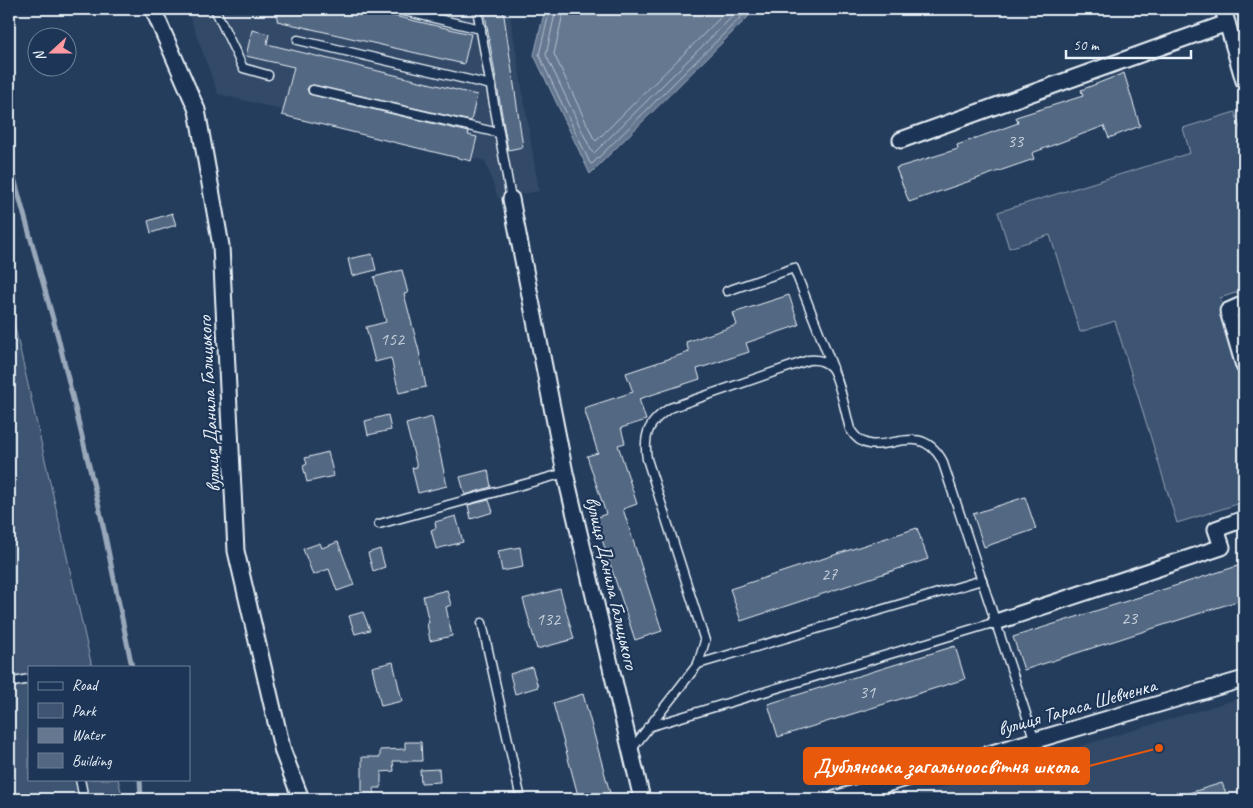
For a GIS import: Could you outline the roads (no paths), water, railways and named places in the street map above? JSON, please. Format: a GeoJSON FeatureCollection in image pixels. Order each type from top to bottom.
{"type":"FeatureCollection","features":[{"type":"Feature","properties":{"kind":"street","name":"вулиця Данила Галицького"},"geometry":{"type":"LineString","coordinates":[[153,9],[196,110],[221,246],[236,551],[283,752],[301,799]]}},
{"type":"Feature","properties":{"kind":"street"},"geometry":{"type":"LineString","coordinates":[[901,140],[1225,16],[1244,81]]}},
{"type":"Feature","properties":{"kind":"street","name":"вулиця Данила Галицького"},"geometry":{"type":"LineString","coordinates":[[511,199],[565,473],[642,799]]}},
{"type":"Feature","properties":{"kind":"street"},"geometry":{"type":"LineString","coordinates":[[1244,304],[1228,311],[1244,366]]}},
{"type":"Feature","properties":{"kind":"street"},"geometry":{"type":"LineString","coordinates":[[996,622],[1222,547],[1216,530],[1244,519]]}},
{"type":"Feature","properties":{"kind":"street","name":"вулиця Тараса Шевченка"},"geometry":{"type":"LineString","coordinates":[[835,799],[1244,679]]}},
{"type":"Feature","properties":{"kind":"lane"},"geometry":{"type":"LineString","coordinates":[[215,9],[243,68],[268,75]]}},
{"type":"Feature","properties":{"kind":"lane"},"geometry":{"type":"LineString","coordinates":[[395,9],[481,29]]}},
{"type":"Feature","properties":{"kind":"lane"},"geometry":{"type":"LineString","coordinates":[[477,9],[511,199]]}},
{"type":"Feature","properties":{"kind":"lane"},"geometry":{"type":"LineString","coordinates":[[298,40],[491,85]]}},
{"type":"Feature","properties":{"kind":"lane"},"geometry":{"type":"LineString","coordinates":[[313,90],[499,133]]}},
{"type":"Feature","properties":{"kind":"lane"},"geometry":{"type":"LineString","coordinates":[[726,292],[794,268],[834,372],[850,429],[854,436],[860,441],[876,446],[910,439],[920,440],[929,444],[937,451],[942,460],[1035,740]]}},
{"type":"Feature","properties":{"kind":"lane"},"geometry":{"type":"LineString","coordinates":[[630,750],[698,664],[705,642],[647,459],[646,440],[651,423],[670,408],[808,360],[824,362],[834,372]]}},
{"type":"Feature","properties":{"kind":"lane"},"geometry":{"type":"LineString","coordinates":[[379,524],[565,473]]}},
{"type":"Feature","properties":{"kind":"lane"},"geometry":{"type":"LineString","coordinates":[[698,664],[982,580]]}},
{"type":"Feature","properties":{"kind":"lane"},"geometry":{"type":"LineString","coordinates":[[648,727],[996,622]]}},
{"type":"Feature","properties":{"kind":"lane"},"geometry":{"type":"LineString","coordinates":[[482,623],[521,799]]}},
{"type":"Feature","properties":{"kind":"lane"},"geometry":{"type":"LineString","coordinates":[[9,683],[28,679]]}},
{"type":"Feature","properties":{"kind":"lane"},"geometry":{"type":"LineString","coordinates":[[80,780],[84,799]]}},
{"type":"Feature","properties":{"kind":"water"},"geometry":{"type":"Polygon","coordinates":[[[545,9],[756,9],[590,174],[534,55],[545,9]]]}},
{"type":"Feature","properties":{"kind":"waterway"},"geometry":{"type":"LineString","coordinates":[[9,160],[58,337],[100,511],[132,666]]}},
{"type":"Feature","properties":{"kind":"waterway"},"geometry":{"type":"LineString","coordinates":[[140,780],[141,799]]}},
{"type":"Feature","properties":{"kind":"place","name":"Дублянська загальноосвітня школа"},"geometry":{"type":"Point","coordinates":[1159,748]}}]}
